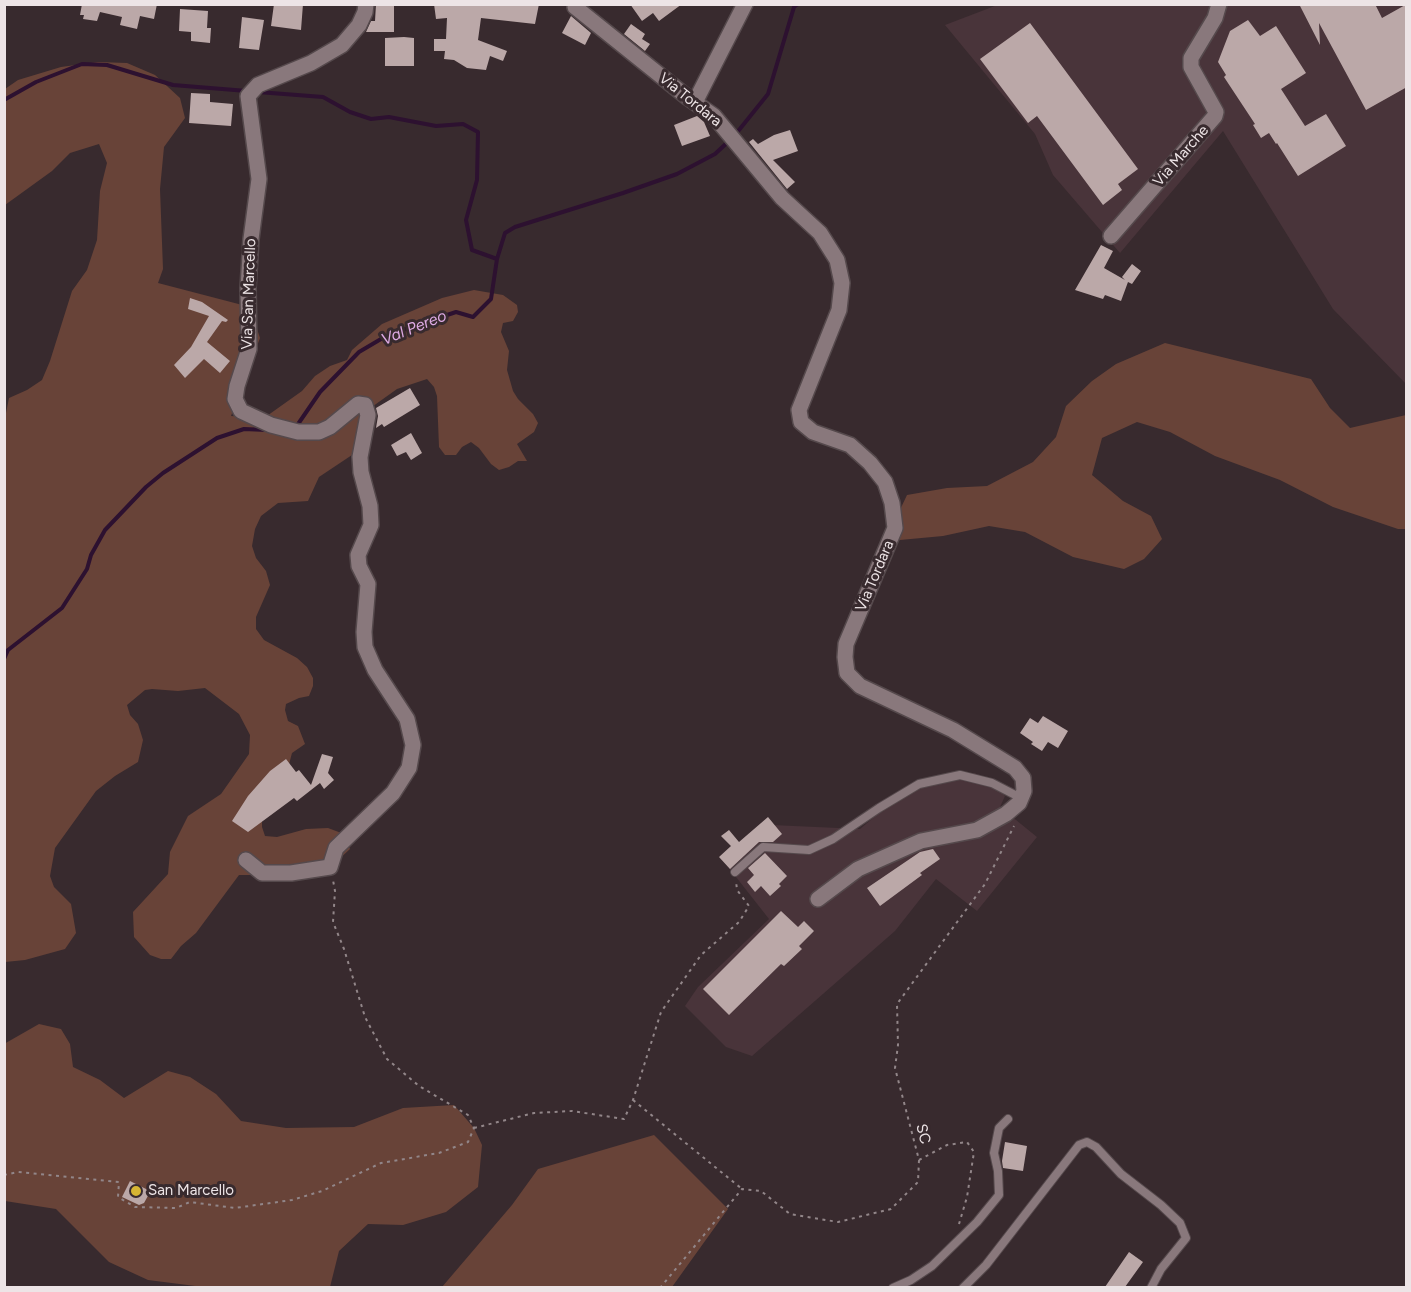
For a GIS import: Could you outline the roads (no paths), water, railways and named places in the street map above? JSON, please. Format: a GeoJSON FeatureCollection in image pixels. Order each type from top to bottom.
{"type":"FeatureCollection","features":[{"type":"Feature","properties":{"kind":"street","name":"Via San Marcello"},"geometry":{"type":"LineString","coordinates":[[246,860],[262,873],[291,873],[330,867],[336,848],[393,793],[409,768],[413,745],[407,719],[375,670],[365,647],[368,584],[359,566],[358,555],[371,525],[370,506],[361,472],[360,457],[368,415],[365,405],[358,404],[330,427],[319,432],[298,432],[271,425],[241,411],[235,399],[249,349],[248,288],[259,179],[249,96],[258,86],[311,63],[342,45],[359,25],[366,4]]}},
{"type":"Feature","properties":{"kind":"street"},"geometry":{"type":"LineString","coordinates":[[695,102],[745,4]]}},
{"type":"Feature","properties":{"kind":"street","name":"Via Marche"},"geometry":{"type":"LineString","coordinates":[[1110,236],[1215,117],[1216,112],[1191,67],[1191,58],[1215,18],[1220,4]]}},
{"type":"Feature","properties":{"kind":"street","name":"Via Tordara"},"geometry":{"type":"LineString","coordinates":[[572,5],[714,116],[782,198],[820,233],[837,260],[842,283],[839,310],[799,410],[801,422],[813,432],[850,445],[870,463],[885,482],[892,503],[895,528],[846,644],[845,657],[848,673],[860,686],[953,730],[1015,768],[1023,778],[1024,791],[1020,800]]}},
{"type":"Feature","properties":{"kind":"street"},"geometry":{"type":"LineString","coordinates":[[818,899],[858,869],[921,841],[977,830],[1006,814],[1020,800]]}},
{"type":"Feature","properties":{"kind":"lane"},"geometry":{"type":"LineString","coordinates":[[735,872],[763,847],[809,850],[833,839],[919,784],[960,775],[992,783],[1020,800]]}},
{"type":"Feature","properties":{"kind":"lane"},"geometry":{"type":"LineString","coordinates":[[893,1287],[911,1280],[932,1266],[977,1222],[999,1195],[998,1171],[994,1153],[999,1128],[1008,1119]]}},
{"type":"Feature","properties":{"kind":"lane"},"geometry":{"type":"LineString","coordinates":[[963,1287],[986,1265],[1079,1144],[1087,1142],[1096,1147],[1121,1174],[1180,1223],[1186,1238],[1161,1269],[1151,1287]]}},
{"type":"Feature","properties":{"kind":"waterway","name":"Val Pereo"},"geometry":{"type":"LineString","coordinates":[[735,135],[768,94],[794,7],[798,4]]}},
{"type":"Feature","properties":{"kind":"waterway"},"geometry":{"type":"LineString","coordinates":[[4,100],[36,82],[82,64],[107,65],[173,85],[247,91]]}},
{"type":"Feature","properties":{"kind":"waterway"},"geometry":{"type":"LineString","coordinates":[[258,92],[323,97],[350,112],[371,119],[389,117],[436,126],[463,124],[478,132],[477,180],[466,220],[472,250],[497,259]]}},
{"type":"Feature","properties":{"kind":"waterway","name":"Val Pereo"},"geometry":{"type":"LineString","coordinates":[[296,427],[320,392],[359,352],[381,339],[456,312],[473,317],[491,299],[497,259],[505,233],[515,227],[677,174],[715,154],[730,140]]}},
{"type":"Feature","properties":{"kind":"waterway","name":"Val Pereo"},"geometry":{"type":"LineString","coordinates":[[4,659],[8,650],[62,608],[87,569],[91,555],[105,530],[146,487],[163,473],[217,438],[244,429],[267,430]]}},
{"type":"Feature","properties":{"kind":"place","name":"San Marcello"},"geometry":{"type":"Point","coordinates":[136,1191]}}]}
